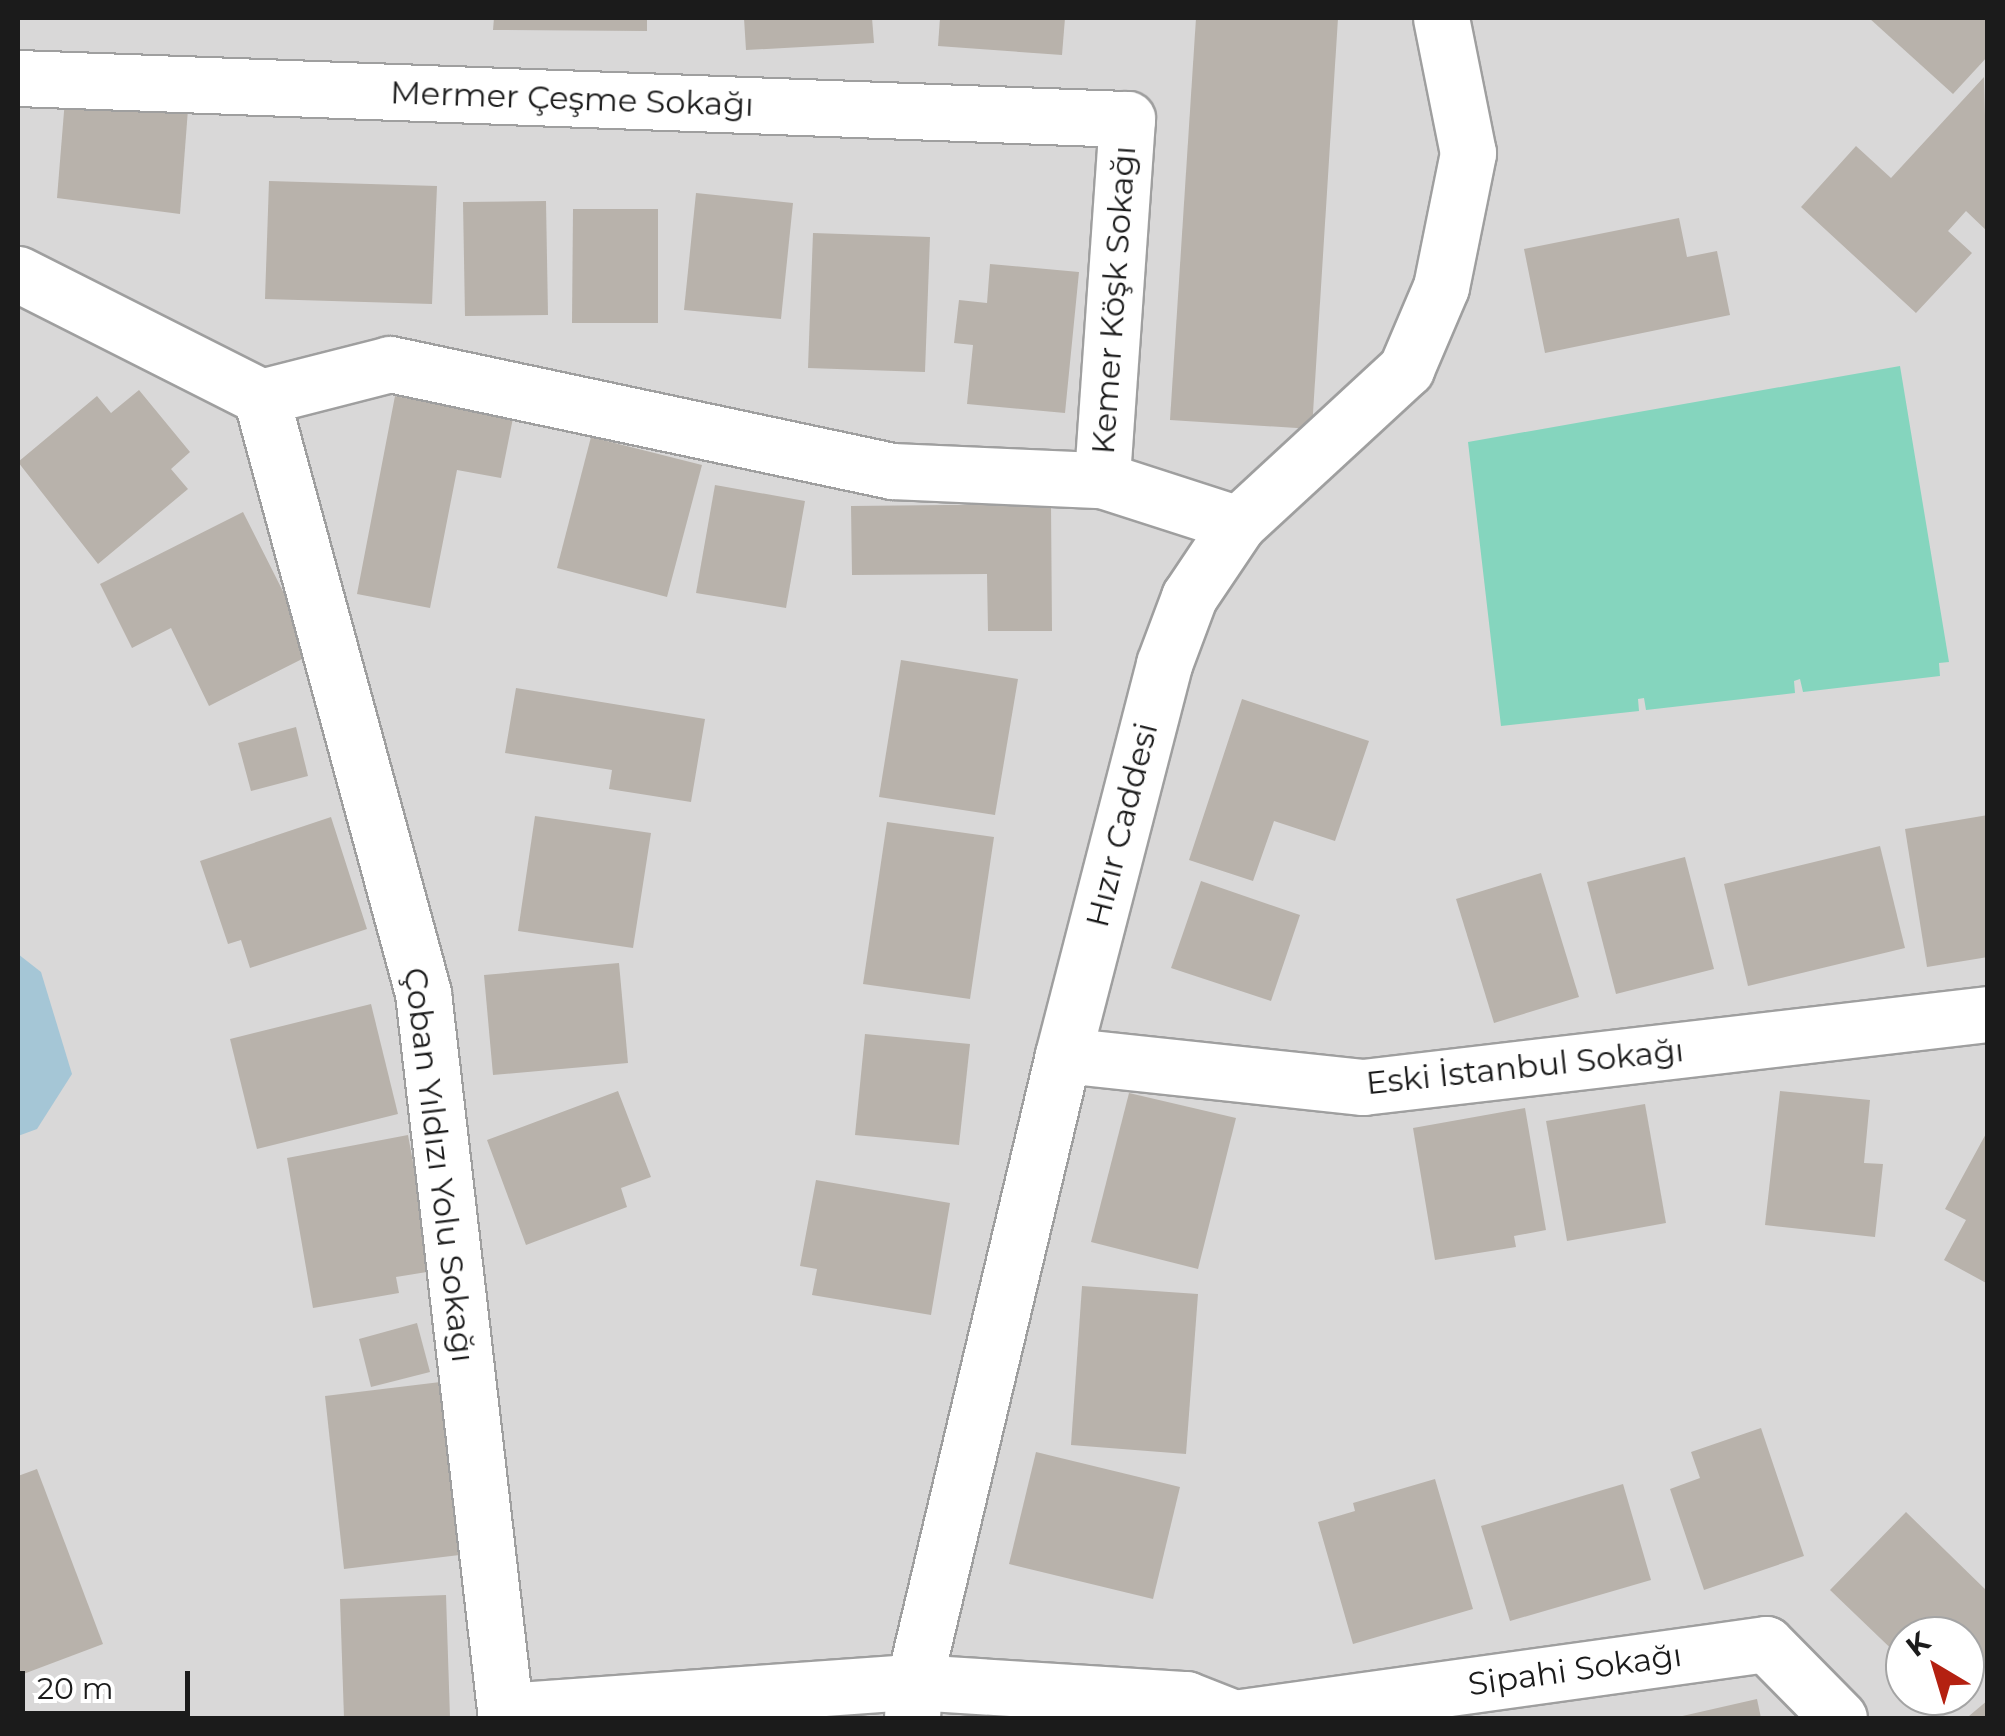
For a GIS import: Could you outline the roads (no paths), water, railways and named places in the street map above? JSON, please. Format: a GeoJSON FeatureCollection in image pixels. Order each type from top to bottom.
{"type":"FeatureCollection","features":[{"type":"Feature","properties":{"kind":"street","name":"Hızır Caddesi"},"geometry":{"type":"LineString","coordinates":[[913,1700],[1063,1055],[1164,664],[1189,597],[1238,524],[1406,369],[1441,287],[1468,153],[1441,18]]}},
{"type":"Feature","properties":{"kind":"street","name":"Mermer Çeşme Sokağı"},"geometry":{"type":"LineString","coordinates":[[18,78],[1127,120]]}},
{"type":"Feature","properties":{"kind":"street","name":"Kemer Köşk Sokağı"},"geometry":{"type":"LineString","coordinates":[[1102,480],[1127,120]]}},
{"type":"Feature","properties":{"kind":"street"},"geometry":{"type":"LineString","coordinates":[[18,274],[261,397],[390,364],[892,471],[1102,480],[1238,524]]}},
{"type":"Feature","properties":{"kind":"street","name":"Çoban Yıldızı Yolu Sokağı"},"geometry":{"type":"LineString","coordinates":[[261,397],[422,993],[505,1715]]}},
{"type":"Feature","properties":{"kind":"street","name":"Eski İstanbul Sokağı"},"geometry":{"type":"LineString","coordinates":[[1063,1055],[1363,1087],[1988,1014]]}},
{"type":"Feature","properties":{"kind":"street","name":"Sipahi Sokağı"},"geometry":{"type":"LineString","coordinates":[[505,1715],[913,1700],[1186,1700],[1234,1718],[1766,1644],[1839,1718]]}},
{"type":"Feature","properties":{"kind":"water"},"geometry":{"type":"Polygon","coordinates":[[[18,954],[41,972],[72,1074],[37,1129],[18,1136],[18,954]]]}}]}
